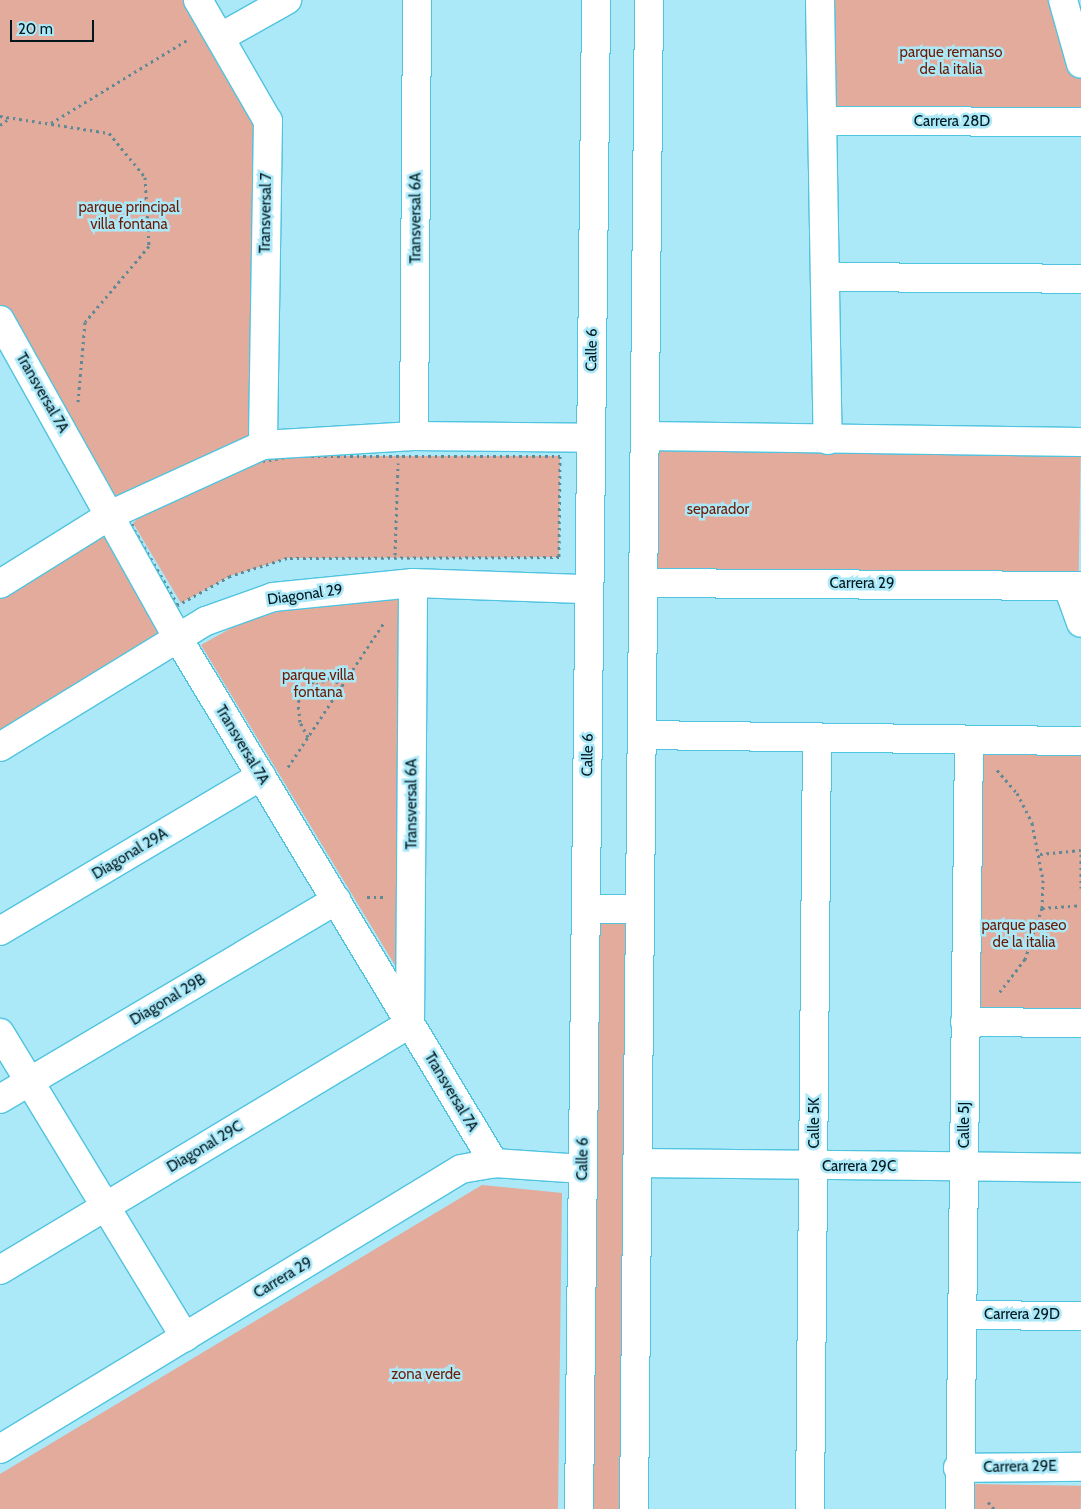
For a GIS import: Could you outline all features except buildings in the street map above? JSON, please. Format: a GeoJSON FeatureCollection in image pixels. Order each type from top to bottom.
{"type":"FeatureCollection","features":[{"type":"Feature","properties":{"kind":"street","name":"Transversal 7"},"geometry":{"type":"LineString","coordinates":[[198,0],[268,121],[263,445]]}},
{"type":"Feature","properties":{"kind":"street"},"geometry":{"type":"LineString","coordinates":[[220,37],[287,0]]}},
{"type":"Feature","properties":{"kind":"street","name":"Transversal 6A"},"geometry":{"type":"LineString","coordinates":[[406,445],[417,0]]}},
{"type":"Feature","properties":{"kind":"street","name":"Calle 6"},"geometry":{"type":"LineString","coordinates":[[579,1509],[596,0]]}},
{"type":"Feature","properties":{"kind":"street"},"geometry":{"type":"LineString","coordinates":[[634,1509],[649,0]]}},
{"type":"Feature","properties":{"kind":"street"},"geometry":{"type":"LineString","coordinates":[[820,0],[824,122],[828,440]]}},
{"type":"Feature","properties":{"kind":"street"},"geometry":{"type":"LineString","coordinates":[[1063,0],[1081,64]]}},
{"type":"Feature","properties":{"kind":"street","name":"Carrera 28D"},"geometry":{"type":"LineString","coordinates":[[824,122],[1081,122]]}},
{"type":"Feature","properties":{"kind":"street"},"geometry":{"type":"LineString","coordinates":[[826,277],[1081,279]]}},
{"type":"Feature","properties":{"kind":"street","name":"Transversal 7A"},"geometry":{"type":"LineString","coordinates":[[0,320],[112,514],[179,640],[274,773],[336,900],[494,1164]]}},
{"type":"Feature","properties":{"kind":"street"},"geometry":{"type":"LineString","coordinates":[[645,436],[1081,442]]}},
{"type":"Feature","properties":{"kind":"street"},"geometry":{"type":"LineString","coordinates":[[0,584],[112,514],[263,445],[406,445],[591,438]]}},
{"type":"Feature","properties":{"kind":"street","name":"Transversal 6A"},"geometry":{"type":"LineString","coordinates":[[410,1024],[413,583]]}},
{"type":"Feature","properties":{"kind":"street","name":"Diagonal 29"},"geometry":{"type":"LineString","coordinates":[[0,747],[179,640],[206,621],[273,597],[413,583],[589,589]]}},
{"type":"Feature","properties":{"kind":"street","name":"Carrera 29"},"geometry":{"type":"LineString","coordinates":[[643,583],[1074,586]]}},
{"type":"Feature","properties":{"kind":"street"},"geometry":{"type":"LineString","coordinates":[[1074,586],[1081,623]]}},
{"type":"Feature","properties":{"kind":"street"},"geometry":{"type":"LineString","coordinates":[[642,735],[969,741],[1081,741]]}},
{"type":"Feature","properties":{"kind":"street","name":"Calle 5K"},"geometry":{"type":"LineString","coordinates":[[810,1509],[818,737]]}},
{"type":"Feature","properties":{"kind":"street","name":"Calle 5J"},"geometry":{"type":"LineString","coordinates":[[960,1509],[958,1468],[965,1167],[969,741]]}},
{"type":"Feature","properties":{"kind":"street","name":"Diagonal 29A"},"geometry":{"type":"LineString","coordinates":[[0,931],[274,773]]}},
{"type":"Feature","properties":{"kind":"street","name":"Diagonal 29B"},"geometry":{"type":"LineString","coordinates":[[0,1099],[336,900]]}},
{"type":"Feature","properties":{"kind":"street"},"geometry":{"type":"LineString","coordinates":[[586,909],[640,909]]}},
{"type":"Feature","properties":{"kind":"street"},"geometry":{"type":"LineString","coordinates":[[965,1022],[1081,1023]]}},
{"type":"Feature","properties":{"kind":"street","name":"Diagonal 29C"},"geometry":{"type":"LineString","coordinates":[[0,1270],[410,1024]]}},
{"type":"Feature","properties":{"kind":"street"},"geometry":{"type":"LineString","coordinates":[[0,1033],[185,1337]]}},
{"type":"Feature","properties":{"kind":"street","name":"Carrera 29C"},"geometry":{"type":"LineString","coordinates":[[638,1163],[815,1167],[1081,1168]]}},
{"type":"Feature","properties":{"kind":"street","name":"Carrera 29"},"geometry":{"type":"LineString","coordinates":[[0,1449],[460,1169],[494,1164],[583,1169]]}},
{"type":"Feature","properties":{"kind":"street","name":"Carrera 29D"},"geometry":{"type":"LineString","coordinates":[[962,1315],[1081,1316]]}},
{"type":"Feature","properties":{"kind":"street","name":"Carrera 29E"},"geometry":{"type":"LineString","coordinates":[[958,1468],[1081,1467]]}},
{"type":"Feature","properties":{"kind":"path"},"geometry":{"type":"LineString","coordinates":[[50,124],[187,40]]}},
{"type":"Feature","properties":{"kind":"path"},"geometry":{"type":"LineString","coordinates":[[0,116],[109,133],[145,177],[149,246],[85,322],[77,410]]}},
{"type":"Feature","properties":{"kind":"path"},"geometry":{"type":"LineString","coordinates":[[0,125],[10,118]]}},
{"type":"Feature","properties":{"kind":"path"},"geometry":{"type":"LineString","coordinates":[[395,555],[406,445]]}},
{"type":"Feature","properties":{"kind":"path"},"geometry":{"type":"LineString","coordinates":[[406,445],[560,456],[560,557],[395,555],[287,558],[230,576],[178,605],[132,526],[134,518],[154,505],[256,462],[292,456],[406,445]]}},
{"type":"Feature","properties":{"kind":"path"},"geometry":{"type":"LineString","coordinates":[[274,773],[308,737],[389,616]]}},
{"type":"Feature","properties":{"kind":"path"},"geometry":{"type":"LineString","coordinates":[[308,737],[300,722],[298,702],[312,681],[316,685],[332,677],[342,686]]}},
{"type":"Feature","properties":{"kind":"path"},"geometry":{"type":"LineString","coordinates":[[965,1022],[1012,979],[1025,960],[1042,908],[1040,854],[1017,793],[969,741]]}},
{"type":"Feature","properties":{"kind":"path"},"geometry":{"type":"LineString","coordinates":[[1040,854],[1081,852],[1081,888]]}},
{"type":"Feature","properties":{"kind":"path"},"geometry":{"type":"LineString","coordinates":[[362,897],[388,897]]}},
{"type":"Feature","properties":{"kind":"path"},"geometry":{"type":"LineString","coordinates":[[1042,908],[1081,905]]}},
{"type":"Feature","properties":{"kind":"green space","name":"parque principal villa fontana"},"geometry":{"type":"Polygon","coordinates":[[[0,0],[188,0],[257,110],[257,442],[180,466],[111,507],[0,309],[0,0]]]}},
{"type":"Feature","properties":{"kind":"green space","name":"parque remanso de la italia"},"geometry":{"type":"Polygon","coordinates":[[[820,0],[1064,0],[1081,62],[1081,122],[824,121],[820,0]]]}},
{"type":"Feature","properties":{"kind":"green space","name":"separador"},"geometry":{"type":"Polygon","coordinates":[[[645,436],[1081,444],[1078,591],[642,583],[645,436]]]}},
{"type":"Feature","properties":{"kind":"green space"},"geometry":{"type":"Polygon","coordinates":[[[292,456],[560,456],[559,557],[287,558],[230,576],[181,603],[133,523],[154,505],[256,462],[292,456]]]}},
{"type":"Feature","properties":{"kind":"green space"},"geometry":{"type":"Polygon","coordinates":[[[108,524],[172,637],[0,742],[0,588],[108,524]]]}},
{"type":"Feature","properties":{"kind":"green space","name":"parque villa fontana"},"geometry":{"type":"Polygon","coordinates":[[[319,600],[400,600],[396,967],[201,645],[242,622],[319,600]]]}},
{"type":"Feature","properties":{"kind":"green space","name":"parque paseo de la italia"},"geometry":{"type":"Polygon","coordinates":[[[969,741],[1081,741],[1081,1022],[969,1022],[969,741]]]}},
{"type":"Feature","properties":{"kind":"green space"},"geometry":{"type":"Polygon","coordinates":[[[586,909],[640,909],[640,1509],[586,1509],[586,909]]]}},
{"type":"Feature","properties":{"kind":"green space","name":"zona verde"},"geometry":{"type":"Polygon","coordinates":[[[482,1185],[562,1193],[558,1509],[0,1509],[0,1474],[482,1185]]]}},
{"type":"Feature","properties":{"kind":"green space"},"geometry":{"type":"Polygon","coordinates":[[[974,1484],[1081,1486],[1081,1509],[974,1509],[974,1484]]]}}]}
